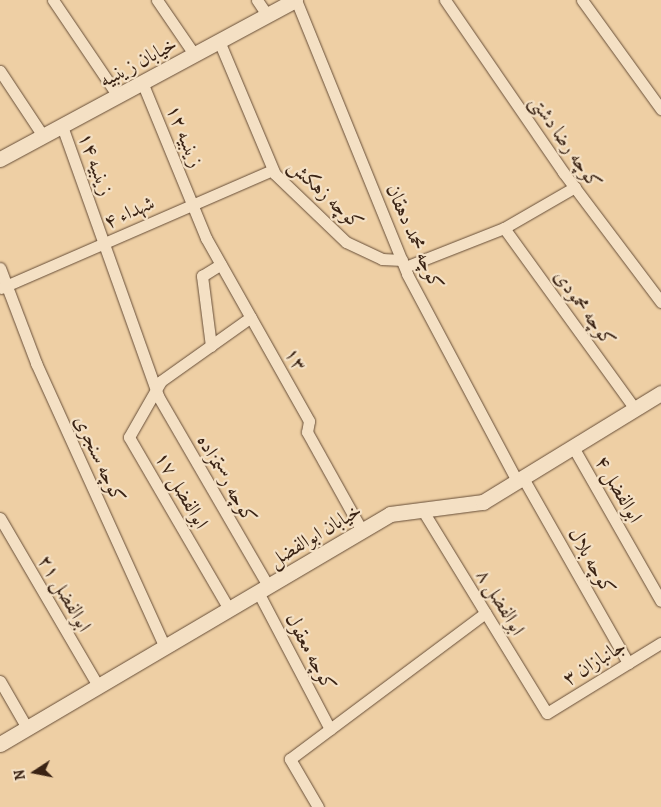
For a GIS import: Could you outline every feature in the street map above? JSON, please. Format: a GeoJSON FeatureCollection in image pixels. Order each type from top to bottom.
{"type":"FeatureCollection","features":[{"type":"Feature","properties":{"kind":"street"},"geometry":{"type":"LineString","coordinates":[[53,0],[118,96]]}},
{"type":"Feature","properties":{"kind":"street"},"geometry":{"type":"LineString","coordinates":[[157,0],[194,54]]}},
{"type":"Feature","properties":{"kind":"street"},"geometry":{"type":"LineString","coordinates":[[257,0],[267,15]]}},
{"type":"Feature","properties":{"kind":"street","name":"خیابان زینبیه"},"geometry":{"type":"LineString","coordinates":[[0,159],[295,0]]}},
{"type":"Feature","properties":{"kind":"street","name":"کوچه محمد دهقان"},"geometry":{"type":"LineString","coordinates":[[295,0],[403,264],[520,480]]}},
{"type":"Feature","properties":{"kind":"street","name":"کوچه رضا دشتی"},"geometry":{"type":"LineString","coordinates":[[445,0],[575,187],[661,302]]}},
{"type":"Feature","properties":{"kind":"street"},"geometry":{"type":"LineString","coordinates":[[582,0],[661,109]]}},
{"type":"Feature","properties":{"kind":"street","name":"کوچه زهکش"},"geometry":{"type":"LineString","coordinates":[[219,41],[272,170],[346,242],[382,259],[403,264]]}},
{"type":"Feature","properties":{"kind":"street"},"geometry":{"type":"LineString","coordinates":[[0,71],[43,136]]}},
{"type":"Feature","properties":{"kind":"street","name":"زینبیه ۱۲"},"geometry":{"type":"LineString","coordinates":[[142,82],[192,204]]}},
{"type":"Feature","properties":{"kind":"street","name":"زینبیه ۱۴"},"geometry":{"type":"LineString","coordinates":[[62,126],[156,390]]}},
{"type":"Feature","properties":{"kind":"street","name":"شهداء ۴"},"geometry":{"type":"LineString","coordinates":[[4,287],[272,170]]}},
{"type":"Feature","properties":{"kind":"street"},"geometry":{"type":"LineString","coordinates":[[403,264],[504,228],[575,187]]}},
{"type":"Feature","properties":{"kind":"street","name":"۱۳"},"geometry":{"type":"LineString","coordinates":[[192,204],[221,264],[309,420],[307,432],[362,531]]}},
{"type":"Feature","properties":{"kind":"street","name":"کوچه محمودی"},"geometry":{"type":"LineString","coordinates":[[504,228],[635,409]]}},
{"type":"Feature","properties":{"kind":"street"},"geometry":{"type":"LineString","coordinates":[[211,346],[202,276],[221,264]]}},
{"type":"Feature","properties":{"kind":"street","name":"کوچه سنجری"},"geometry":{"type":"LineString","coordinates":[[0,268],[4,287],[36,363],[165,646]]}},
{"type":"Feature","properties":{"kind":"street"},"geometry":{"type":"LineString","coordinates":[[156,390],[161,381],[251,317]]}},
{"type":"Feature","properties":{"kind":"street","name":"کوچه رستمزاده"},"geometry":{"type":"LineString","coordinates":[[156,390],[263,589]]}},
{"type":"Feature","properties":{"kind":"street","name":"ابوالفضل ۱۷"},"geometry":{"type":"LineString","coordinates":[[156,390],[129,437],[229,609]]}},
{"type":"Feature","properties":{"kind":"street","name":"خیابان ابوالفضل"},"geometry":{"type":"LineString","coordinates":[[0,744],[390,514],[483,502],[661,393]]}},
{"type":"Feature","properties":{"kind":"street","name":"ابوالفضل ۴"},"geometry":{"type":"LineString","coordinates":[[573,447],[661,601]]}},
{"type":"Feature","properties":{"kind":"street","name":"کوچه بلال"},"geometry":{"type":"LineString","coordinates":[[520,480],[628,663]]}},
{"type":"Feature","properties":{"kind":"street","name":"ابوالفضل ۸"},"geometry":{"type":"LineString","coordinates":[[423,510],[546,713]]}},
{"type":"Feature","properties":{"kind":"street","name":"ابوالفضل ۲۱"},"geometry":{"type":"LineString","coordinates":[[0,518],[98,686]]}},
{"type":"Feature","properties":{"kind":"street","name":"کوچه معقول"},"geometry":{"type":"LineString","coordinates":[[263,589],[330,729]]}},
{"type":"Feature","properties":{"kind":"street"},"geometry":{"type":"LineString","coordinates":[[318,807],[290,759],[485,613]]}},
{"type":"Feature","properties":{"kind":"street","name":"جانبازان ۳"},"geometry":{"type":"LineString","coordinates":[[546,713],[661,643]]}},
{"type":"Feature","properties":{"kind":"street"},"geometry":{"type":"LineString","coordinates":[[0,681],[27,728]]}}]}
